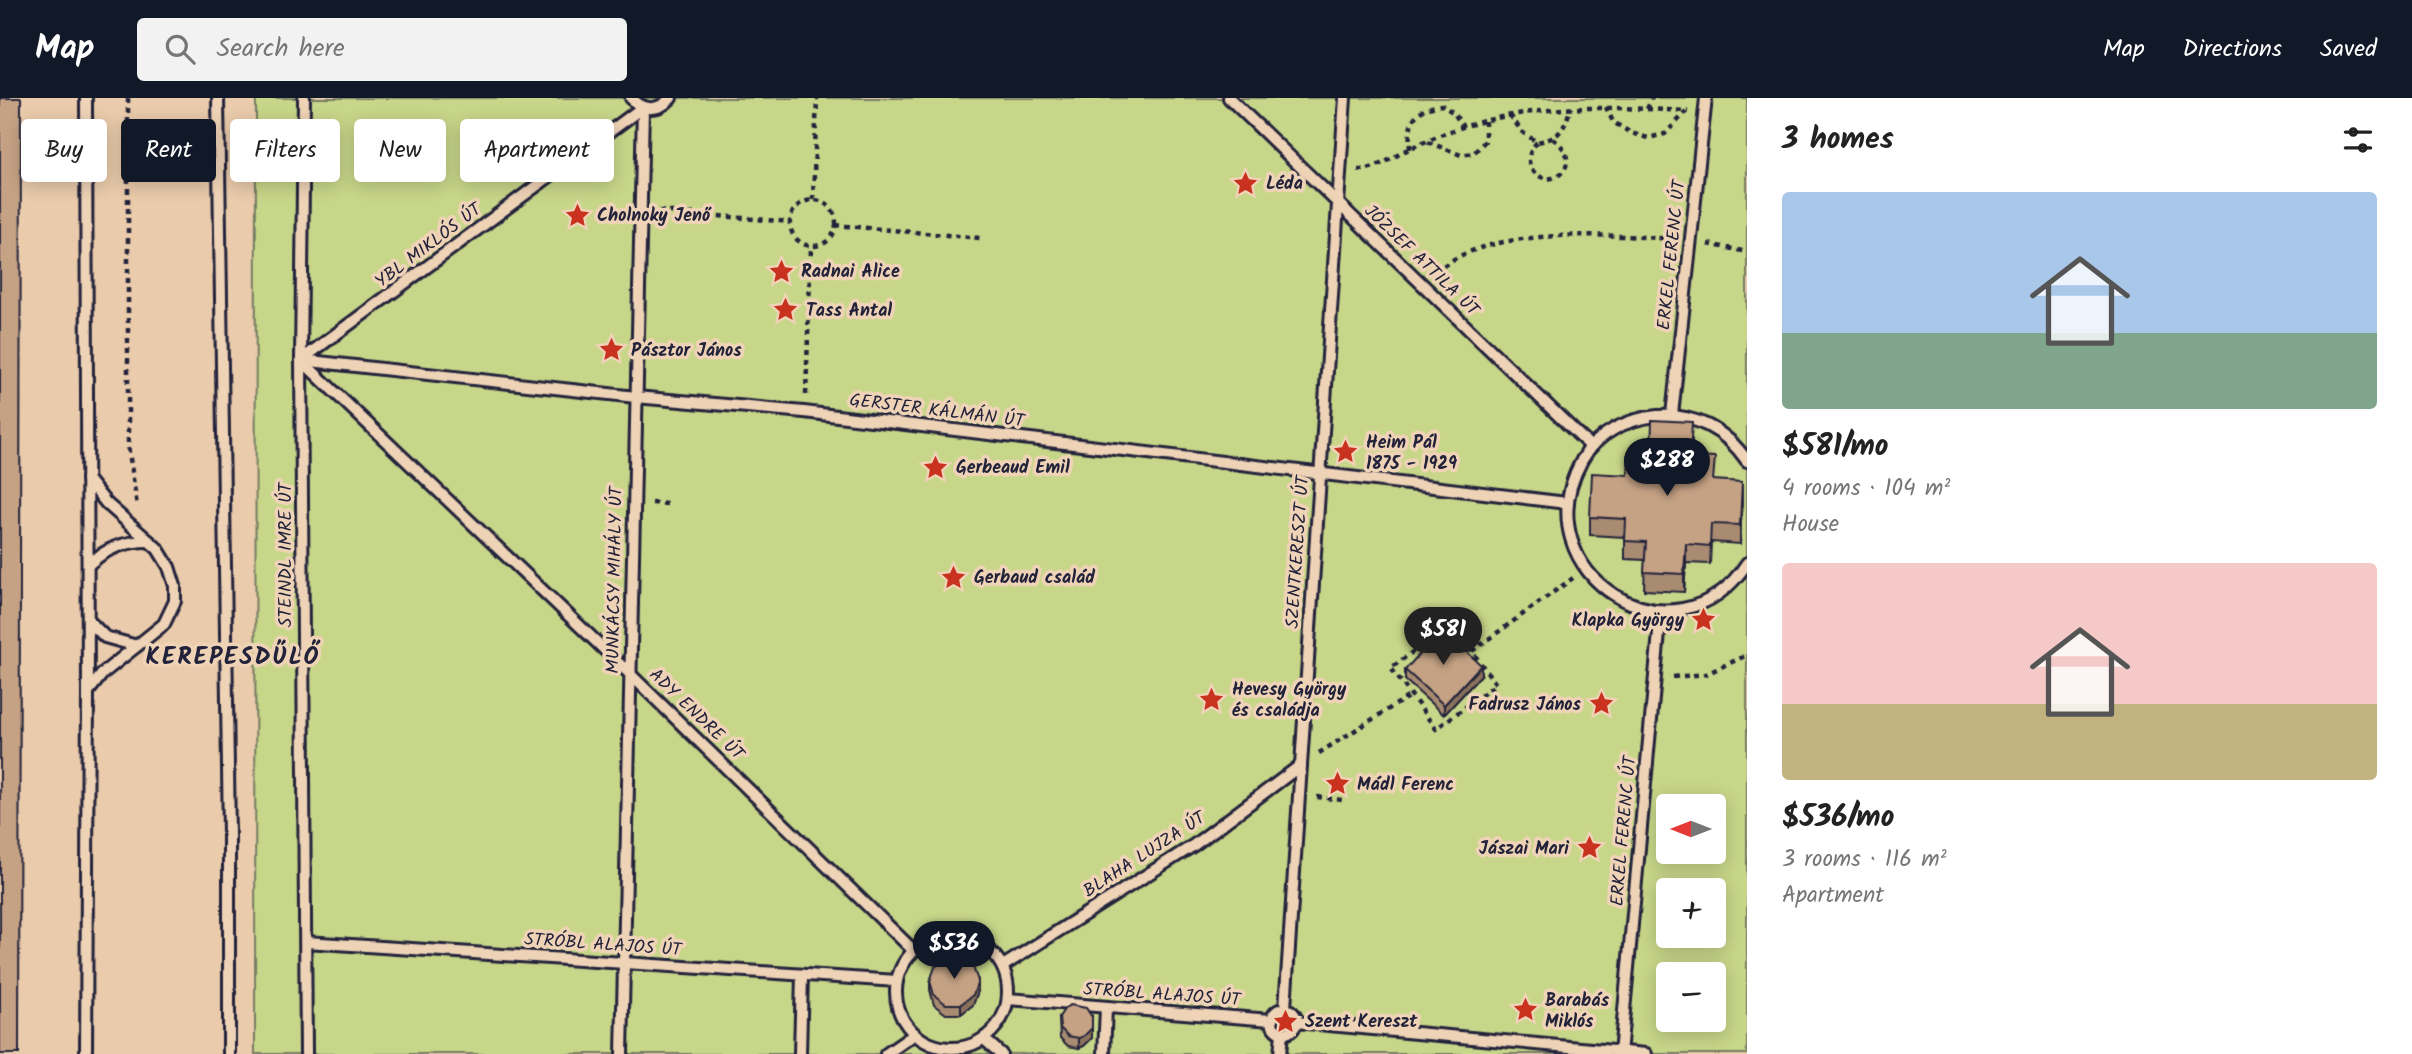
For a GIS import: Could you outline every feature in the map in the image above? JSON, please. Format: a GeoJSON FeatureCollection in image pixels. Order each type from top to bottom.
{"type":"FeatureCollection","features":[{"type":"Feature","properties":{"kind":"lane"},"geometry":{"type":"LineString","coordinates":[[86,98],[86,1054]]}},
{"type":"Feature","properties":{"kind":"lane"},"geometry":{"type":"LineString","coordinates":[[218,98],[229,835],[229,1054]]}},
{"type":"Feature","properties":{"kind":"lane","name":"STEINDL IMRE ÚT"},"geometry":{"type":"LineString","coordinates":[[304,98],[301,360],[306,1054]]}},
{"type":"Feature","properties":{"kind":"lane"},"geometry":{"type":"LineString","coordinates":[[631,98],[643,107],[658,108],[671,98]]}},
{"type":"Feature","properties":{"kind":"lane","name":"JÓZSEF ATTILA ÚT"},"geometry":{"type":"LineString","coordinates":[[1229,98],[1590,446]]}},
{"type":"Feature","properties":{"kind":"lane","name":"SZENTKERESZT ÚT"},"geometry":{"type":"LineString","coordinates":[[1284,1008],[1345,98]]}},
{"type":"Feature","properties":{"kind":"lane","name":"ERKEL FERENC ÚT"},"geometry":{"type":"LineString","coordinates":[[1672,415],[1706,98]]}},
{"type":"Feature","properties":{"kind":"lane","name":"YBL MIKLÓS ÚT"},"geometry":{"type":"LineString","coordinates":[[301,360],[643,107]]}},
{"type":"Feature","properties":{"kind":"lane","name":"MUNKÁCSY MIHÁLY ÚT"},"geometry":{"type":"LineString","coordinates":[[622,1054],[643,107]]}},
{"type":"Feature","properties":{"kind":"lane","name":"GERSTER KÁLMÁN ÚT"},"geometry":{"type":"LineString","coordinates":[[301,360],[636,397],[804,412],[1567,503]]}},
{"type":"Feature","properties":{"kind":"lane","name":"ADY ENDRE ÚT"},"geometry":{"type":"LineString","coordinates":[[301,360],[630,674],[914,951]]}},
{"type":"Feature","properties":{"kind":"lane"},"geometry":{"type":"LineString","coordinates":[[1747,460],[1722,434],[1707,424],[1672,415],[1640,418],[1611,430],[1590,446],[1573,476],[1567,503],[1567,526],[1573,549],[1585,569],[1605,591],[1632,606],[1661,611],[1689,608],[1716,596],[1737,578],[1747,563]]}},
{"type":"Feature","properties":{"kind":"lane"},"geometry":{"type":"LineString","coordinates":[[87,478],[106,503],[158,549],[175,586],[175,601],[164,624],[103,673],[88,692]]}},
{"type":"Feature","properties":{"kind":"lane"},"geometry":{"type":"LineString","coordinates":[[88,565],[101,552],[121,544],[149,541]]}},
{"type":"Feature","properties":{"kind":"lane","name":"ERKEL FERENC ÚT"},"geometry":{"type":"LineString","coordinates":[[1620,1053],[1661,611]]}},
{"type":"Feature","properties":{"kind":"lane"},"geometry":{"type":"LineString","coordinates":[[88,620],[105,637],[137,646]]}},
{"type":"Feature","properties":{"kind":"lane","name":"BLAHA LUJZA ÚT"},"geometry":{"type":"LineString","coordinates":[[1003,966],[1194,845],[1301,765]]}},
{"type":"Feature","properties":{"kind":"lane"},"geometry":{"type":"LineString","coordinates":[[953,935],[968,937],[982,944],[1003,966],[1008,982],[1008,999],[1004,1015],[985,1039],[945,1051],[915,1034],[905,1023],[896,996],[897,981],[903,964],[925,942],[953,935]]}},
{"type":"Feature","properties":{"kind":"lane","name":"STRÓBL ALAJOS ÚT"},"geometry":{"type":"LineString","coordinates":[[306,942],[897,981]]}},
{"type":"Feature","properties":{"kind":"lane"},"geometry":{"type":"LineString","coordinates":[[800,1054],[802,975]]}},
{"type":"Feature","properties":{"kind":"lane","name":"STRÓBL ALAJOS ÚT"},"geometry":{"type":"LineString","coordinates":[[1008,999],[1271,1020]]}},
{"type":"Feature","properties":{"kind":"lane"},"geometry":{"type":"LineString","coordinates":[[1104,1054],[1106,1008]]}},
{"type":"Feature","properties":{"kind":"lane"},"geometry":{"type":"LineString","coordinates":[[1284,1008],[1292,1011],[1296,1022],[1290,1032],[1282,1033],[1275,1030],[1271,1020],[1275,1013],[1284,1008]]}},
{"type":"Feature","properties":{"kind":"lane"},"geometry":{"type":"LineString","coordinates":[[1296,1022],[1646,1054]]}},
{"type":"Feature","properties":{"kind":"lane"},"geometry":{"type":"LineString","coordinates":[[1280,1054],[1282,1033]]}},
{"type":"Feature","properties":{"kind":"lane"},"geometry":{"type":"LineString","coordinates":[[886,1054],[915,1034]]}},
{"type":"Feature","properties":{"kind":"lane"},"geometry":{"type":"LineString","coordinates":[[985,1039],[1001,1054]]}},
{"type":"Feature","properties":{"kind":"path"},"geometry":{"type":"LineString","coordinates":[[128,98],[128,445],[138,512],[131,525]]}},
{"type":"Feature","properties":{"kind":"path"},"geometry":{"type":"LineString","coordinates":[[813,200],[817,98]]}},
{"type":"Feature","properties":{"kind":"path"},"geometry":{"type":"LineString","coordinates":[[1647,109],[1652,98]]}},
{"type":"Feature","properties":{"kind":"path"},"geometry":{"type":"LineString","coordinates":[[1410,149],[1409,132],[1415,115],[1428,107],[1442,105],[1454,113],[1463,127]]}},
{"type":"Feature","properties":{"kind":"path"},"geometry":{"type":"LineString","coordinates":[[1340,171],[1368,170],[1463,127],[1510,115],[1571,107],[1605,106],[1704,112]]}},
{"type":"Feature","properties":{"kind":"path"},"geometry":{"type":"LineString","coordinates":[[1605,106],[1613,122],[1631,133],[1648,138],[1665,134],[1687,111]]}},
{"type":"Feature","properties":{"kind":"path"},"geometry":{"type":"LineString","coordinates":[[1553,139],[1565,147],[1569,160],[1564,172],[1552,179],[1538,177],[1530,167],[1528,153],[1537,142],[1553,139],[1565,126],[1571,107]]}},
{"type":"Feature","properties":{"kind":"path"},"geometry":{"type":"LineString","coordinates":[[1510,115],[1522,132],[1537,142]]}},
{"type":"Feature","properties":{"kind":"path"},"geometry":{"type":"LineString","coordinates":[[1427,142],[1461,155],[1474,153],[1485,142],[1485,121]]}},
{"type":"Feature","properties":{"kind":"path"},"geometry":{"type":"LineString","coordinates":[[813,200],[825,203],[831,209],[835,225],[831,237],[811,246],[797,240],[791,222],[797,206],[813,200]]}},
{"type":"Feature","properties":{"kind":"path"},"geometry":{"type":"LineString","coordinates":[[641,210],[791,222]]}},
{"type":"Feature","properties":{"kind":"path"},"geometry":{"type":"LineString","coordinates":[[835,225],[980,238]]}},
{"type":"Feature","properties":{"kind":"path"},"geometry":{"type":"LineString","coordinates":[[1423,285],[1445,264],[1489,246],[1546,236],[1604,234],[1690,240],[1747,253]]}},
{"type":"Feature","properties":{"kind":"path"},"geometry":{"type":"LineString","coordinates":[[804,412],[811,246]]}},
{"type":"Feature","properties":{"kind":"path"},"geometry":{"type":"LineString","coordinates":[[1472,651],[1585,569]]}},
{"type":"Feature","properties":{"kind":"path"},"geometry":{"type":"LineString","coordinates":[[1451,623],[1472,651],[1496,684],[1436,729],[1391,668],[1451,623]]}},
{"type":"Feature","properties":{"kind":"path"},"geometry":{"type":"LineString","coordinates":[[1655,678],[1706,674],[1747,655]]}},
{"type":"Feature","properties":{"kind":"path"},"geometry":{"type":"LineString","coordinates":[[1301,765],[1412,695]]}},
{"type":"Feature","properties":{"kind":"path"},"geometry":{"type":"LineString","coordinates":[[1299,794],[1342,800]]}},
{"type":"Feature","properties":{"kind":"green space"},"geometry":{"type":"Polygon","coordinates":[[[256,98],[1747,98],[1747,1054],[255,1054],[256,182],[340,182],[340,119],[256,119],[256,98]]]}},
{"type":"Feature","properties":{"kind":"building"},"geometry":{"type":"Polygon","coordinates":[[[0,98],[21,98],[19,1054],[0,1054],[0,98]]]}},
{"type":"Feature","properties":{"kind":"building"},"geometry":{"type":"Polygon","coordinates":[[[1652,420],[1692,422],[1690,456],[1715,457],[1713,480],[1742,482],[1740,525],[1711,524],[1710,546],[1686,544],[1684,574],[1644,572],[1646,542],[1625,541],[1626,519],[1590,517],[1592,473],[1628,475],[1629,452],[1651,453],[1652,420]]]}},
{"type":"Feature","properties":{"kind":"building"},"geometry":{"type":"Polygon","coordinates":[[[1442,629],[1481,665],[1444,705],[1405,670],[1442,629]]]}},
{"type":"Feature","properties":{"kind":"building"},"geometry":{"type":"Polygon","coordinates":[[[947,958],[961,958],[973,967],[978,981],[973,995],[961,1004],[946,1004],[934,995],[930,981],[935,967],[947,958]]]}},
{"type":"Feature","properties":{"kind":"building"},"geometry":{"type":"Polygon","coordinates":[[[1070,1005],[1086,1008],[1092,1017],[1092,1028],[1079,1038],[1068,1036],[1060,1028],[1059,1017],[1070,1005]]]}},
{"type":"Feature","properties":{"kind":"place","name":"Léda"},"geometry":{"type":"Point","coordinates":[1246,183]}},
{"type":"Feature","properties":{"kind":"place","name":"Cholnoky Jenő"},"geometry":{"type":"Point","coordinates":[577,215]}},
{"type":"Feature","properties":{"kind":"place","name":"Radnai Alice"},"geometry":{"type":"Point","coordinates":[781,271]}},
{"type":"Feature","properties":{"kind":"place","name":"Tass Antal"},"geometry":{"type":"Point","coordinates":[786,310]}},
{"type":"Feature","properties":{"kind":"place","name":"Pásztor János"},"geometry":{"type":"Point","coordinates":[611,350]}},
{"type":"Feature","properties":{"kind":"place","name":"Heim Pál 1875 - 1929"},"geometry":{"type":"Point","coordinates":[1346,452]}},
{"type":"Feature","properties":{"kind":"place","name":"Gerbeaud Emil"},"geometry":{"type":"Point","coordinates":[936,467]}},
{"type":"Feature","properties":{"kind":"place","name":"Gerbaud család"},"geometry":{"type":"Point","coordinates":[954,577]}},
{"type":"Feature","properties":{"kind":"place","name":"Klapka György"},"geometry":{"type":"Point","coordinates":[1704,620]}},
{"type":"Feature","properties":{"kind":"place","name":"Hevesy György és családja"},"geometry":{"type":"Point","coordinates":[1212,699]}},
{"type":"Feature","properties":{"kind":"place","name":"Fadrusz János"},"geometry":{"type":"Point","coordinates":[1601,704]}},
{"type":"Feature","properties":{"kind":"place","name":"Mádl Ferenc"},"geometry":{"type":"Point","coordinates":[1337,784]}},
{"type":"Feature","properties":{"kind":"place","name":"Jászai Mari"},"geometry":{"type":"Point","coordinates":[1589,848]}},
{"type":"Feature","properties":{"kind":"place","name":"Barabás Miklós"},"geometry":{"type":"Point","coordinates":[1525,1010]}},
{"type":"Feature","properties":{"kind":"place","name":"Szent Kereszt"},"geometry":{"type":"Point","coordinates":[1285,1021]}},
{"type":"Feature","properties":{"kind":"district","name":"KEREPESDŰLŐ"},"geometry":{"type":"Point","coordinates":[233,656]}}]}
